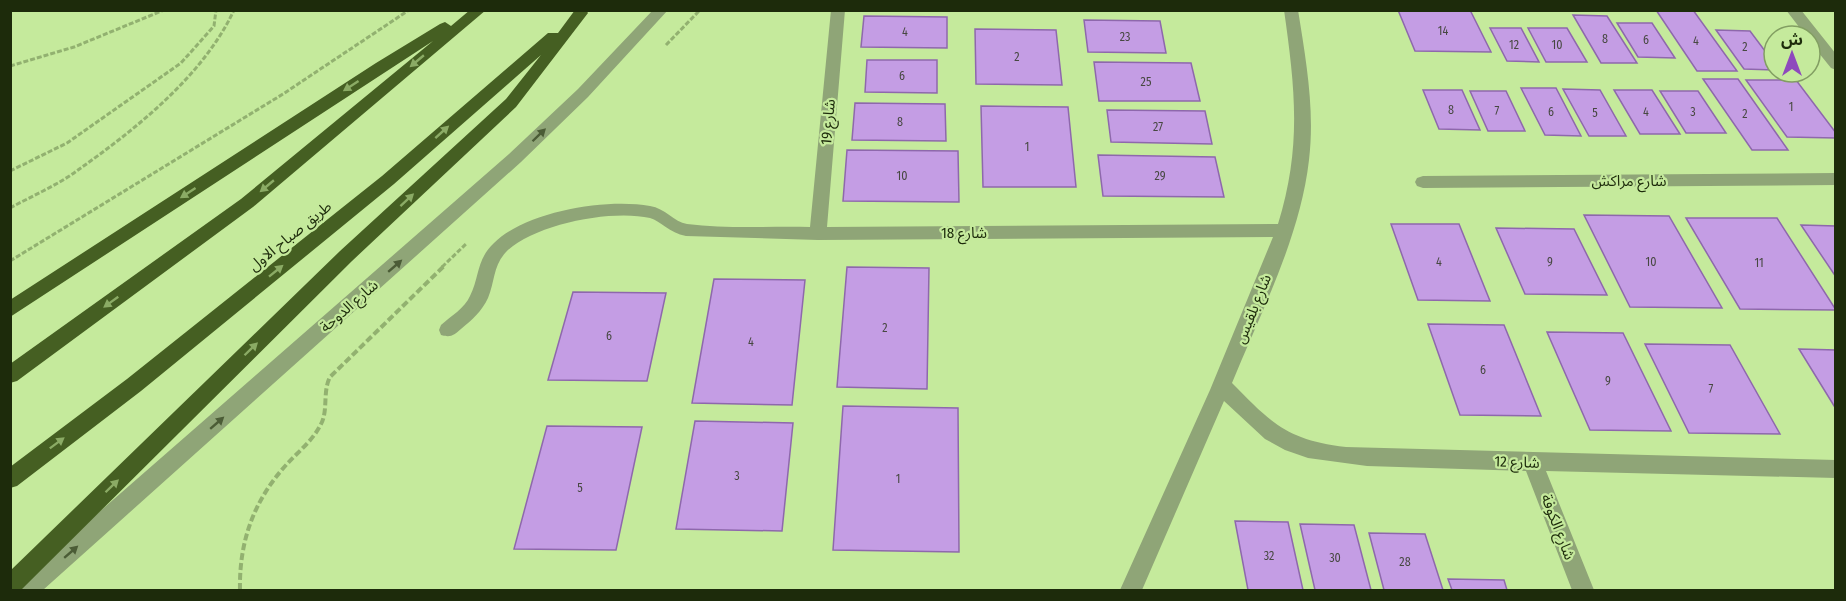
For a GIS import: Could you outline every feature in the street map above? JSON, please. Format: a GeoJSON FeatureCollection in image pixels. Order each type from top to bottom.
{"type":"FeatureCollection","features":[{"type":"Feature","properties":{"kind":"highway"},"geometry":{"type":"LineString","coordinates":[[10,310],[381,66],[472,10]]}},
{"type":"Feature","properties":{"kind":"highway"},"geometry":{"type":"LineString","coordinates":[[10,375],[247,203],[478,10]]}},
{"type":"Feature","properties":{"kind":"highway"},"geometry":{"type":"LineString","coordinates":[[10,586],[346,256],[511,103],[582,12]]}},
{"type":"Feature","properties":{"kind":"highway","name":"طريق صباح الاول"},"geometry":{"type":"LineString","coordinates":[[10,479],[134,385],[388,180],[582,12]]}},
{"type":"Feature","properties":{"kind":"street","name":"شارع الدوحة"},"geometry":{"type":"LineString","coordinates":[[27,591],[515,158],[583,93],[661,10]]}},
{"type":"Feature","properties":{"kind":"street","name":"شارع 19"},"geometry":{"type":"LineString","coordinates":[[818,234],[838,10]]}},
{"type":"Feature","properties":{"kind":"street","name":"شارع بلقيس"},"geometry":{"type":"LineString","coordinates":[[1131,591],[1222,386],[1285,230],[1295,196],[1304,119],[1291,10]]}},
{"type":"Feature","properties":{"kind":"street"},"geometry":{"type":"LineString","coordinates":[[1792,10],[1836,65]]}},
{"type":"Feature","properties":{"kind":"street","name":"شارع مراكش"},"geometry":{"type":"LineString","coordinates":[[1423,182],[1836,179]]}},
{"type":"Feature","properties":{"kind":"street","name":"شارع 18"},"geometry":{"type":"LineString","coordinates":[[448,330],[477,301],[489,261],[508,241],[565,216],[596,211],[648,212],[660,215],[671,226],[686,230],[818,234],[1285,230]]}},
{"type":"Feature","properties":{"kind":"street","name":"شارع 12"},"geometry":{"type":"LineString","coordinates":[[1222,386],[1269,430],[1291,444],[1314,451],[1533,463],[1836,469]]}},
{"type":"Feature","properties":{"kind":"street","name":"شارع الكوفة"},"geometry":{"type":"LineString","coordinates":[[1533,463],[1583,591]]}},
{"type":"Feature","properties":{"kind":"path"},"geometry":{"type":"LineString","coordinates":[[10,66],[74,47],[164,10]]}},
{"type":"Feature","properties":{"kind":"path"},"geometry":{"type":"LineString","coordinates":[[10,171],[67,143],[181,63],[214,26],[216,10]]}},
{"type":"Feature","properties":{"kind":"path"},"geometry":{"type":"LineString","coordinates":[[10,208],[77,171],[171,96],[224,32],[234,10]]}},
{"type":"Feature","properties":{"kind":"path"},"geometry":{"type":"LineString","coordinates":[[10,261],[283,94],[409,10]]}},
{"type":"Feature","properties":{"kind":"path"},"geometry":{"type":"LineString","coordinates":[[664,48],[700,10]]}},
{"type":"Feature","properties":{"kind":"path"},"geometry":{"type":"LineString","coordinates":[[240,591],[242,550],[249,520],[274,478],[318,430],[324,420],[326,410],[324,387],[330,377],[473,237]]}},
{"type":"Feature","properties":{"kind":"building"},"geometry":{"type":"Polygon","coordinates":[[[1398,10],[1470,10],[1491,52],[1415,51],[1398,10]]]}},
{"type":"Feature","properties":{"kind":"building"},"geometry":{"type":"Polygon","coordinates":[[[1656,10],[1693,10],[1737,71],[1697,71],[1656,10]]]}},
{"type":"Feature","properties":{"kind":"building"},"geometry":{"type":"Polygon","coordinates":[[[1573,15],[1607,16],[1637,63],[1601,63],[1573,15]]]}},
{"type":"Feature","properties":{"kind":"building"},"geometry":{"type":"Polygon","coordinates":[[[864,16],[947,17],[947,48],[861,47],[864,16]]]}},
{"type":"Feature","properties":{"kind":"building"},"geometry":{"type":"Polygon","coordinates":[[[1084,20],[1160,21],[1166,53],[1088,52],[1084,20]]]}},
{"type":"Feature","properties":{"kind":"building"},"geometry":{"type":"Polygon","coordinates":[[[1617,23],[1652,23],[1675,58],[1638,57],[1617,23]]]}},
{"type":"Feature","properties":{"kind":"building"},"geometry":{"type":"Polygon","coordinates":[[[1490,28],[1521,28],[1539,62],[1507,61],[1490,28]]]}},
{"type":"Feature","properties":{"kind":"building"},"geometry":{"type":"Polygon","coordinates":[[[1528,28],[1567,28],[1587,62],[1546,62],[1528,28]]]}},
{"type":"Feature","properties":{"kind":"building"},"geometry":{"type":"Polygon","coordinates":[[[975,29],[1056,30],[1062,85],[976,84],[975,29]]]}},
{"type":"Feature","properties":{"kind":"building"},"geometry":{"type":"Polygon","coordinates":[[[1716,30],[1750,31],[1762,47],[1762,70],[1744,69],[1716,30]]]}},
{"type":"Feature","properties":{"kind":"building"},"geometry":{"type":"Polygon","coordinates":[[[867,60],[937,60],[937,93],[865,92],[867,60]]]}},
{"type":"Feature","properties":{"kind":"building"},"geometry":{"type":"Polygon","coordinates":[[[1094,62],[1191,63],[1200,101],[1099,101],[1094,62]]]}},
{"type":"Feature","properties":{"kind":"building"},"geometry":{"type":"Polygon","coordinates":[[[1703,79],[1738,79],[1788,150],[1752,150],[1703,79]]]}},
{"type":"Feature","properties":{"kind":"building"},"geometry":{"type":"Polygon","coordinates":[[[1746,80],[1762,80],[1762,84],[1799,84],[1836,133],[1836,138],[1787,137],[1746,80]]]}},
{"type":"Feature","properties":{"kind":"building"},"geometry":{"type":"Polygon","coordinates":[[[1521,88],[1556,88],[1581,136],[1545,135],[1521,88]]]}},
{"type":"Feature","properties":{"kind":"building"},"geometry":{"type":"Polygon","coordinates":[[[1563,89],[1600,90],[1626,136],[1589,136],[1563,89]]]}},
{"type":"Feature","properties":{"kind":"building"},"geometry":{"type":"Polygon","coordinates":[[[1423,90],[1462,90],[1480,130],[1439,129],[1423,90]]]}},
{"type":"Feature","properties":{"kind":"building"},"geometry":{"type":"Polygon","coordinates":[[[1614,90],[1652,90],[1680,134],[1640,134],[1614,90]]]}},
{"type":"Feature","properties":{"kind":"building"},"geometry":{"type":"Polygon","coordinates":[[[1470,91],[1506,91],[1525,131],[1488,131],[1470,91]]]}},
{"type":"Feature","properties":{"kind":"building"},"geometry":{"type":"Polygon","coordinates":[[[1660,91],[1698,91],[1726,133],[1686,133],[1660,91]]]}},
{"type":"Feature","properties":{"kind":"building"},"geometry":{"type":"Polygon","coordinates":[[[855,103],[945,104],[946,141],[852,140],[855,103]]]}},
{"type":"Feature","properties":{"kind":"building"},"geometry":{"type":"Polygon","coordinates":[[[981,106],[1068,107],[1076,187],[983,187],[981,106]]]}},
{"type":"Feature","properties":{"kind":"building"},"geometry":{"type":"Polygon","coordinates":[[[1107,110],[1205,111],[1212,144],[1111,142],[1107,110]]]}},
{"type":"Feature","properties":{"kind":"building"},"geometry":{"type":"Polygon","coordinates":[[[847,150],[958,151],[959,202],[843,201],[847,150]]]}},
{"type":"Feature","properties":{"kind":"building"},"geometry":{"type":"Polygon","coordinates":[[[1098,155],[1215,157],[1224,197],[1103,196],[1098,155]]]}},
{"type":"Feature","properties":{"kind":"building"},"geometry":{"type":"Polygon","coordinates":[[[1584,215],[1669,216],[1722,308],[1630,307],[1584,215]]]}},
{"type":"Feature","properties":{"kind":"building"},"geometry":{"type":"Polygon","coordinates":[[[1686,218],[1777,218],[1836,310],[1740,309],[1686,218]]]}},
{"type":"Feature","properties":{"kind":"building"},"geometry":{"type":"Polygon","coordinates":[[[1391,224],[1459,224],[1490,301],[1418,300],[1391,224]]]}},
{"type":"Feature","properties":{"kind":"building"},"geometry":{"type":"Polygon","coordinates":[[[1801,225],[1836,226],[1836,277],[1801,225]]]}},
{"type":"Feature","properties":{"kind":"building"},"geometry":{"type":"Polygon","coordinates":[[[1496,228],[1574,229],[1607,295],[1525,294],[1496,228]]]}},
{"type":"Feature","properties":{"kind":"building"},"geometry":{"type":"Polygon","coordinates":[[[847,267],[929,268],[927,389],[837,387],[847,267]]]}},
{"type":"Feature","properties":{"kind":"building"},"geometry":{"type":"Polygon","coordinates":[[[714,279],[805,280],[792,405],[692,403],[714,279]]]}},
{"type":"Feature","properties":{"kind":"building"},"geometry":{"type":"Polygon","coordinates":[[[573,292],[666,293],[647,381],[548,380],[573,292]]]}},
{"type":"Feature","properties":{"kind":"building"},"geometry":{"type":"Polygon","coordinates":[[[1428,324],[1504,325],[1541,416],[1460,415],[1428,324]]]}},
{"type":"Feature","properties":{"kind":"building"},"geometry":{"type":"Polygon","coordinates":[[[1547,332],[1623,333],[1671,431],[1590,430],[1547,332]]]}},
{"type":"Feature","properties":{"kind":"building"},"geometry":{"type":"Polygon","coordinates":[[[1645,344],[1730,345],[1780,434],[1689,433],[1645,344]]]}},
{"type":"Feature","properties":{"kind":"building"},"geometry":{"type":"Polygon","coordinates":[[[1799,349],[1836,350],[1836,409],[1799,349]]]}},
{"type":"Feature","properties":{"kind":"building"},"geometry":{"type":"Polygon","coordinates":[[[843,406],[958,408],[959,552],[833,550],[843,406]]]}},
{"type":"Feature","properties":{"kind":"building"},"geometry":{"type":"Polygon","coordinates":[[[695,421],[793,423],[782,531],[676,529],[695,421]]]}},
{"type":"Feature","properties":{"kind":"building"},"geometry":{"type":"Polygon","coordinates":[[[547,426],[642,427],[616,550],[514,549],[547,426]]]}},
{"type":"Feature","properties":{"kind":"building"},"geometry":{"type":"Polygon","coordinates":[[[1235,521],[1288,522],[1303,590],[1248,590],[1235,521]]]}},
{"type":"Feature","properties":{"kind":"building"},"geometry":{"type":"Polygon","coordinates":[[[1300,524],[1354,525],[1371,590],[1315,590],[1300,524]]]}},
{"type":"Feature","properties":{"kind":"building"},"geometry":{"type":"Polygon","coordinates":[[[1369,533],[1425,534],[1443,590],[1384,590],[1369,533]]]}},
{"type":"Feature","properties":{"kind":"building"},"geometry":{"type":"Polygon","coordinates":[[[1448,579],[1504,580],[1507,590],[1452,590],[1448,579]]]}}]}
